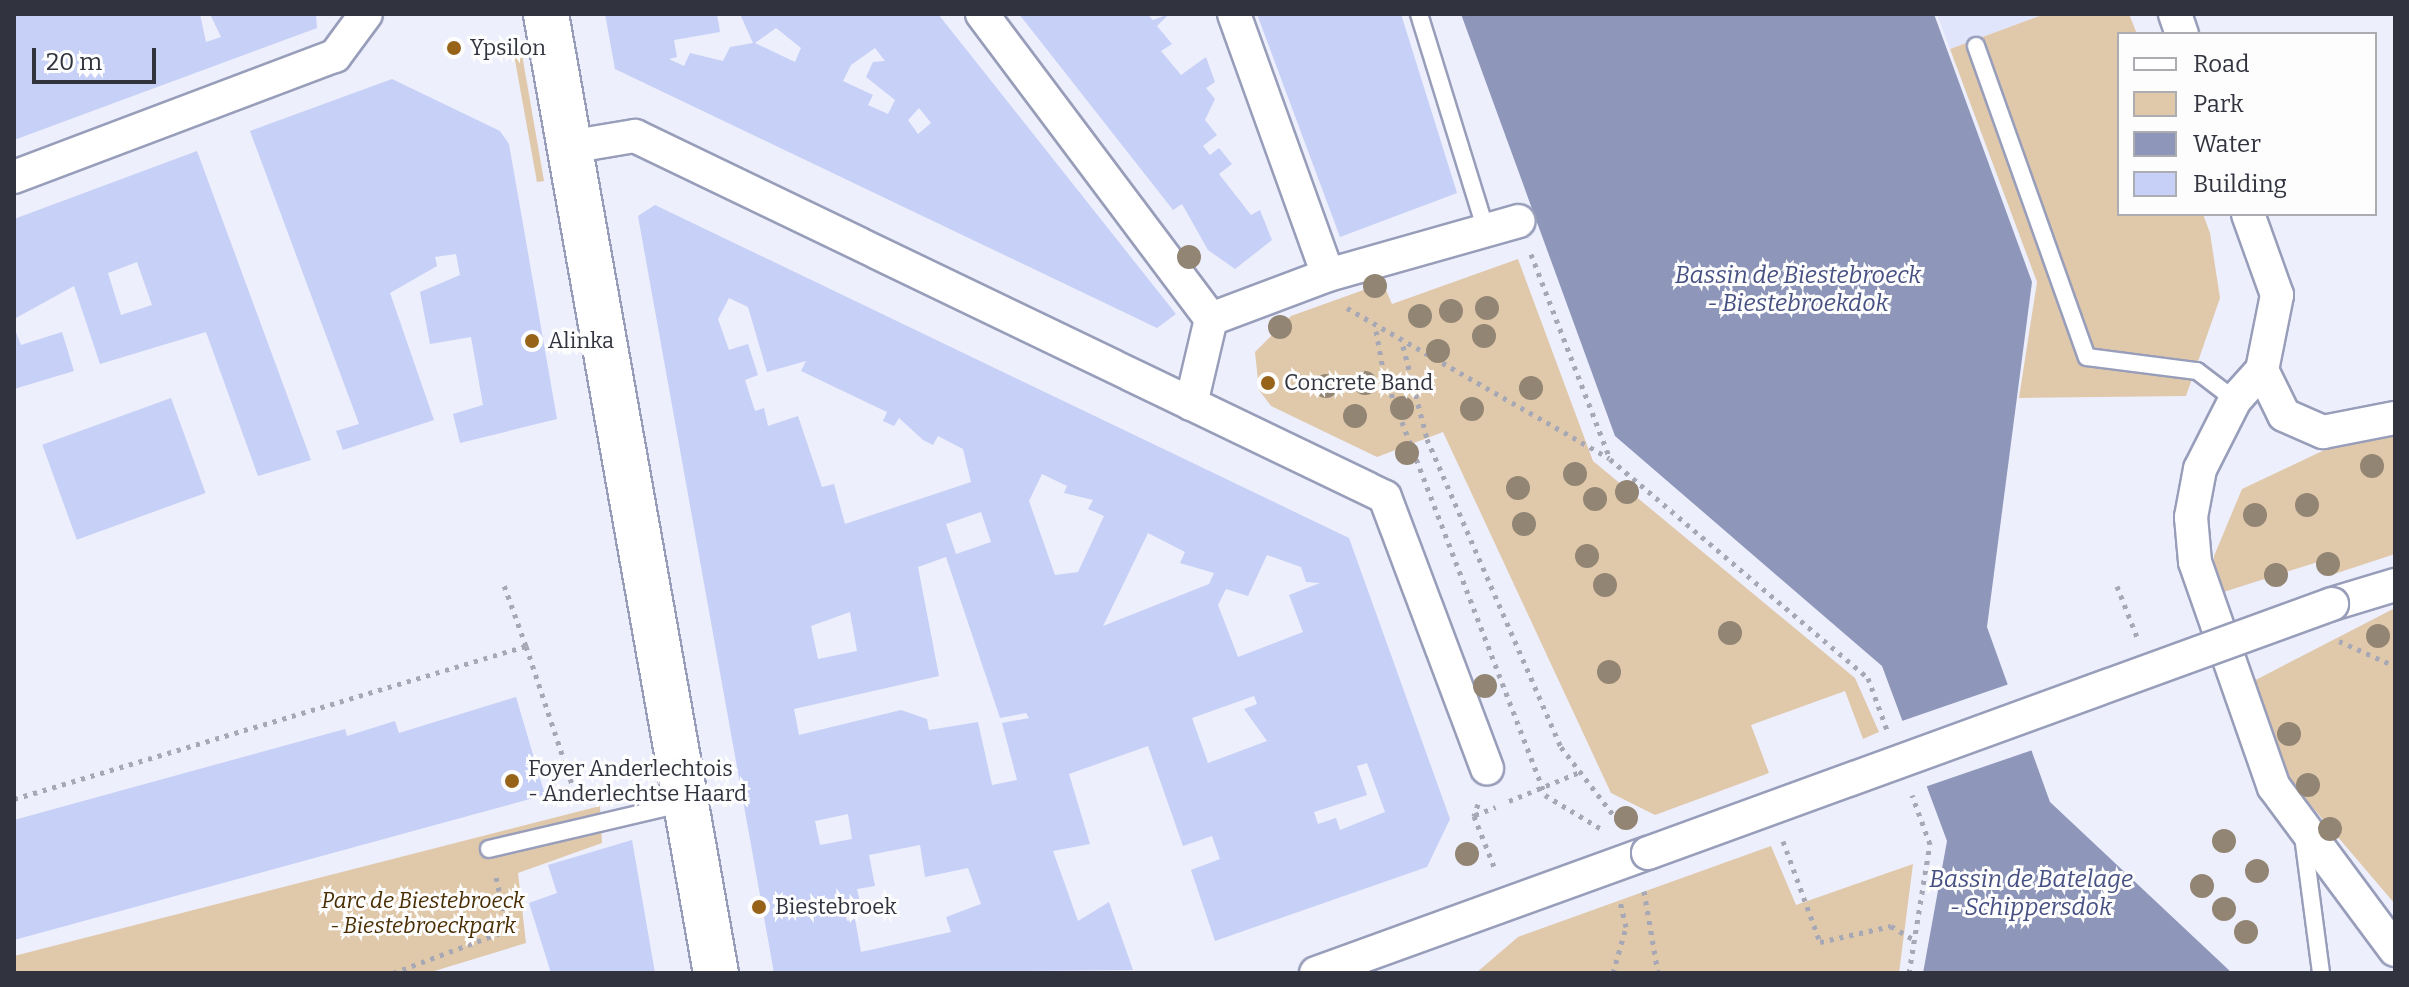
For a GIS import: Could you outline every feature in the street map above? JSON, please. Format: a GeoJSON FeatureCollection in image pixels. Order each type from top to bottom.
{"type":"FeatureCollection","features":[{"type":"Feature","properties":{"kind":"main road"},"geometry":{"type":"LineString","coordinates":[[546,14],[716,973]]}},
{"type":"Feature","properties":{"kind":"street"},"geometry":{"type":"LineString","coordinates":[[14,177],[335,56],[366,14]]}},
{"type":"Feature","properties":{"kind":"street"},"geometry":{"type":"LineString","coordinates":[[982,14],[1211,319]]}},
{"type":"Feature","properties":{"kind":"street"},"geometry":{"type":"LineString","coordinates":[[1234,14],[1328,275]]}},
{"type":"Feature","properties":{"kind":"street"},"geometry":{"type":"LineString","coordinates":[[569,147],[635,136],[1385,497],[1487,769]]}},
{"type":"Feature","properties":{"kind":"street"},"geometry":{"type":"LineString","coordinates":[[2249,216],[2277,295],[2262,370],[2235,400],[2200,469],[2191,517],[2195,562],[2265,769],[2303,834],[2395,950]]}},
{"type":"Feature","properties":{"kind":"street"},"geometry":{"type":"LineString","coordinates":[[1211,319],[1328,275],[1519,221]]}},
{"type":"Feature","properties":{"kind":"street"},"geometry":{"type":"LineString","coordinates":[[1191,404],[1211,319]]}},
{"type":"Feature","properties":{"kind":"street"},"geometry":{"type":"LineString","coordinates":[[2262,370],[2284,415],[2323,432],[2395,418]]}},
{"type":"Feature","properties":{"kind":"street"},"geometry":{"type":"LineString","coordinates":[[1316,973],[1508,904],[1638,842],[2389,585]]}},
{"type":"Feature","properties":{"kind":"lane"},"geometry":{"type":"LineString","coordinates":[[1419,14],[1486,230]]}},
{"type":"Feature","properties":{"kind":"lane"},"geometry":{"type":"LineString","coordinates":[[1976,46],[2087,357],[2197,371],[2235,400]]}},
{"type":"Feature","properties":{"kind":"lane"},"geometry":{"type":"LineString","coordinates":[[489,849],[686,803]]}},
{"type":"Feature","properties":{"kind":"lane"},"geometry":{"type":"LineString","coordinates":[[2303,834],[2321,973]]}},
{"type":"Feature","properties":{"kind":"path"},"geometry":{"type":"LineString","coordinates":[[1519,221],[1610,459]]}},
{"type":"Feature","properties":{"kind":"path"},"geometry":{"type":"LineString","coordinates":[[1328,275],[1341,304],[1376,331],[1610,459],[1868,678],[1894,748]]}},
{"type":"Feature","properties":{"kind":"path"},"geometry":{"type":"LineString","coordinates":[[1376,331],[1384,375],[1542,788],[1591,821]]}},
{"type":"Feature","properties":{"kind":"path"},"geometry":{"type":"LineString","coordinates":[[1403,346],[1427,439],[1561,747],[1582,771],[1607,813],[1638,842]]}},
{"type":"Feature","properties":{"kind":"path"},"geometry":{"type":"LineString","coordinates":[[504,585],[575,793],[600,787]]}},
{"type":"Feature","properties":{"kind":"path"},"geometry":{"type":"LineString","coordinates":[[2117,586],[2137,637]]}},
{"type":"Feature","properties":{"kind":"path"},"geometry":{"type":"LineString","coordinates":[[2322,608],[2323,633],[2395,666]]}},
{"type":"Feature","properties":{"kind":"path"},"geometry":{"type":"LineString","coordinates":[[14,799],[526,646]]}},
{"type":"Feature","properties":{"kind":"path"},"geometry":{"type":"LineString","coordinates":[[1487,769],[1474,816],[1508,904]]}},
{"type":"Feature","properties":{"kind":"path"},"geometry":{"type":"LineString","coordinates":[[1474,816],[1582,771]]}},
{"type":"Feature","properties":{"kind":"path"},"geometry":{"type":"LineString","coordinates":[[1909,973],[1930,844],[1910,789]]}},
{"type":"Feature","properties":{"kind":"path"},"geometry":{"type":"LineString","coordinates":[[1783,841],[1820,942],[1891,926],[1914,940]]}},
{"type":"Feature","properties":{"kind":"path"},"geometry":{"type":"LineString","coordinates":[[393,973],[508,930],[497,881]]}},
{"type":"Feature","properties":{"kind":"path"},"geometry":{"type":"LineString","coordinates":[[1643,888],[1658,973]]}},
{"type":"Feature","properties":{"kind":"path"},"geometry":{"type":"LineString","coordinates":[[1613,973],[1626,927]]}},
{"type":"Feature","properties":{"kind":"shaded area"},"geometry":{"type":"Polygon","coordinates":[[[1937,14],[2045,14],[1950,49],[1937,14]]]}},
{"type":"Feature","properties":{"kind":"green space"},"geometry":{"type":"Polygon","coordinates":[[[2045,14],[2129,14],[2136,32],[2117,32],[2117,216],[2204,216],[2210,233],[2220,298],[2186,396],[2019,398],[2037,282],[1950,49],[2045,14]]]}},
{"type":"Feature","properties":{"kind":"green space"},"geometry":{"type":"Polygon","coordinates":[[[511,38],[520,43],[544,181],[537,182],[511,38]]]}},
{"type":"Feature","properties":{"kind":"green space"},"geometry":{"type":"Polygon","coordinates":[[[1518,259],[1593,461],[1855,678],[1879,732],[1863,739],[1845,691],[1751,725],[1769,773],[1655,815],[1611,793],[1443,432],[1377,457],[1271,406],[1259,390],[1255,352],[1291,316],[1383,283],[1392,304],[1518,259]]]}},
{"type":"Feature","properties":{"kind":"green space"},"geometry":{"type":"Polygon","coordinates":[[[2395,429],[2395,554],[2328,576],[2321,561],[2214,595],[2214,556],[2242,489],[2337,444],[2395,429]]]}},
{"type":"Feature","properties":{"kind":"green space"},"geometry":{"type":"Polygon","coordinates":[[[2395,608],[2395,904],[2290,781],[2248,684],[2395,608]]]}},
{"type":"Feature","properties":{"kind":"green space","name":"Parc de Biestebroeck - Biestebroeckpark"},"geometry":{"type":"Polygon","coordinates":[[[600,806],[602,843],[518,873],[526,943],[428,973],[14,973],[14,956],[600,806]]]}},
{"type":"Feature","properties":{"kind":"green space"},"geometry":{"type":"Polygon","coordinates":[[[1771,846],[1796,905],[1913,864],[1899,973],[1476,973],[1518,937],[1771,846]]]}},
{"type":"Feature","properties":{"kind":"water","name":"Bassin de Biestebroeck - Biestebroekdok"},"geometry":{"type":"Polygon","coordinates":[[[1461,14],[1934,14],[2032,282],[1987,627],[2050,802],[2232,973],[1923,973],[1947,841],[1882,666],[1615,436],[1461,14]]]}},
{"type":"Feature","properties":{"kind":"pier"},"geometry":{"type":"Polygon","coordinates":[[[2012,683],[2035,749],[1920,789],[1898,722],[2012,683]]]}},
{"type":"Feature","properties":{"kind":"building"},"geometry":{"type":"Polygon","coordinates":[[[14,14],[200,14],[206,42],[221,37],[210,14],[316,14],[317,28],[14,140],[14,14]]]}},
{"type":"Feature","properties":{"kind":"building"},"geometry":{"type":"Polygon","coordinates":[[[605,14],[717,14],[720,32],[674,40],[677,57],[669,59],[684,66],[690,53],[723,61],[730,47],[753,43],[740,14],[938,14],[1176,314],[1157,328],[615,69],[605,14]],[[776,28],[755,43],[795,62],[801,48],[776,28]],[[875,48],[851,65],[843,81],[873,95],[868,105],[888,114],[895,100],[866,77],[873,62],[885,61],[875,48]],[[919,108],[908,120],[918,134],[931,123],[919,108]]]}},
{"type":"Feature","properties":{"kind":"building"},"geometry":{"type":"Polygon","coordinates":[[[1019,14],[1147,14],[1153,20],[1169,14],[1157,26],[1172,44],[1161,51],[1181,75],[1206,57],[1215,82],[1206,88],[1215,99],[1205,120],[1217,135],[1203,146],[1210,155],[1219,148],[1232,164],[1219,174],[1251,215],[1260,210],[1272,240],[1235,269],[1208,250],[1182,204],[1173,210],[1019,14]]]}},
{"type":"Feature","properties":{"kind":"building"},"geometry":{"type":"Polygon","coordinates":[[[1257,14],[1401,14],[1457,193],[1340,237],[1257,14]]]}},
{"type":"Feature","properties":{"kind":"building"},"geometry":{"type":"Polygon","coordinates":[[[392,79],[500,131],[509,144],[557,419],[460,443],[453,414],[483,405],[471,337],[430,344],[420,292],[460,275],[456,254],[435,257],[437,266],[390,293],[434,420],[343,450],[336,431],[359,424],[250,131],[392,79]]]}},
{"type":"Feature","properties":{"kind":"building"},"geometry":{"type":"Polygon","coordinates":[[[197,151],[311,460],[258,476],[206,332],[100,364],[74,286],[14,319],[14,219],[197,151]],[[137,262],[108,273],[121,315],[152,305],[137,262]]]}},
{"type":"Feature","properties":{"kind":"building"},"geometry":{"type":"Polygon","coordinates":[[[655,205],[1349,538],[1450,819],[1427,867],[1215,941],[1191,870],[1220,859],[1212,836],[1183,846],[1148,746],[1069,774],[1090,844],[1053,851],[1078,921],[1109,902],[1133,970],[774,973],[638,216],[655,205]],[[729,298],[718,319],[729,350],[748,344],[758,375],[745,380],[755,411],[764,408],[768,426],[798,416],[822,487],[834,484],[845,524],[971,482],[963,449],[938,436],[933,445],[899,418],[894,426],[883,421],[887,412],[801,371],[806,361],[767,372],[748,307],[729,298]],[[1042,474],[1029,501],[1055,575],[1078,572],[1104,516],[1088,509],[1093,500],[1064,493],[1067,486],[1042,474]],[[981,512],[946,524],[956,554],[991,542],[981,512]],[[1148,533],[1103,626],[1209,584],[1214,573],[1180,563],[1185,552],[1148,533]],[[1267,555],[1248,596],[1226,589],[1218,605],[1238,657],[1303,632],[1289,595],[1320,583],[1306,582],[1301,567],[1267,555]],[[946,557],[918,567],[939,676],[794,709],[799,735],[901,710],[927,719],[929,730],[978,722],[992,785],[1017,780],[1002,723],[1029,718],[1026,713],[1000,718],[946,557]],[[850,612],[811,626],[818,659],[857,651],[850,612]],[[1254,696],[1192,718],[1208,763],[1267,741],[1244,709],[1257,704],[1254,696]],[[1367,763],[1357,766],[1367,795],[1314,812],[1318,824],[1336,818],[1340,830],[1385,812],[1367,763]],[[848,814],[815,821],[820,845],[852,839],[848,814]],[[920,845],[869,855],[875,886],[857,889],[860,902],[843,904],[847,921],[855,919],[861,952],[951,932],[946,917],[981,904],[968,868],[925,877],[920,845]]]}},
{"type":"Feature","properties":{"kind":"building"},"geometry":{"type":"Polygon","coordinates":[[[14,327],[21,345],[62,332],[74,371],[14,389],[14,327]]]}},
{"type":"Feature","properties":{"kind":"building"},"geometry":{"type":"Polygon","coordinates":[[[171,398],[206,493],[77,540],[42,445],[171,398]]]}},
{"type":"Feature","properties":{"kind":"building"},"geometry":{"type":"Polygon","coordinates":[[[516,697],[545,795],[14,940],[14,820],[345,729],[347,736],[395,721],[399,733],[516,697]]]}},
{"type":"Feature","properties":{"kind":"building"},"geometry":{"type":"Polygon","coordinates":[[[632,840],[655,973],[551,973],[529,903],[557,893],[548,865],[632,840]]]}},
{"type":"Feature","properties":{"kind":"place","name":"Ypsilon"},"geometry":{"type":"Point","coordinates":[454,48]}},
{"type":"Feature","properties":{"kind":"place","name":"Alinka"},"geometry":{"type":"Point","coordinates":[532,341]}},
{"type":"Feature","properties":{"kind":"place","name":"Concrete Band"},"geometry":{"type":"Point","coordinates":[1268,383]}},
{"type":"Feature","properties":{"kind":"place","name":"Foyer Anderlechtois - Anderlechtse Haard"},"geometry":{"type":"Point","coordinates":[512,781]}},
{"type":"Feature","properties":{"kind":"place","name":"Biestebroek"},"geometry":{"type":"Point","coordinates":[759,907]}},
{"type":"Feature","properties":{"kind":"water label","name":"Bassin de Batelage - Schippersdok"},"geometry":{"type":"Point","coordinates":[2031,894]}}]}
